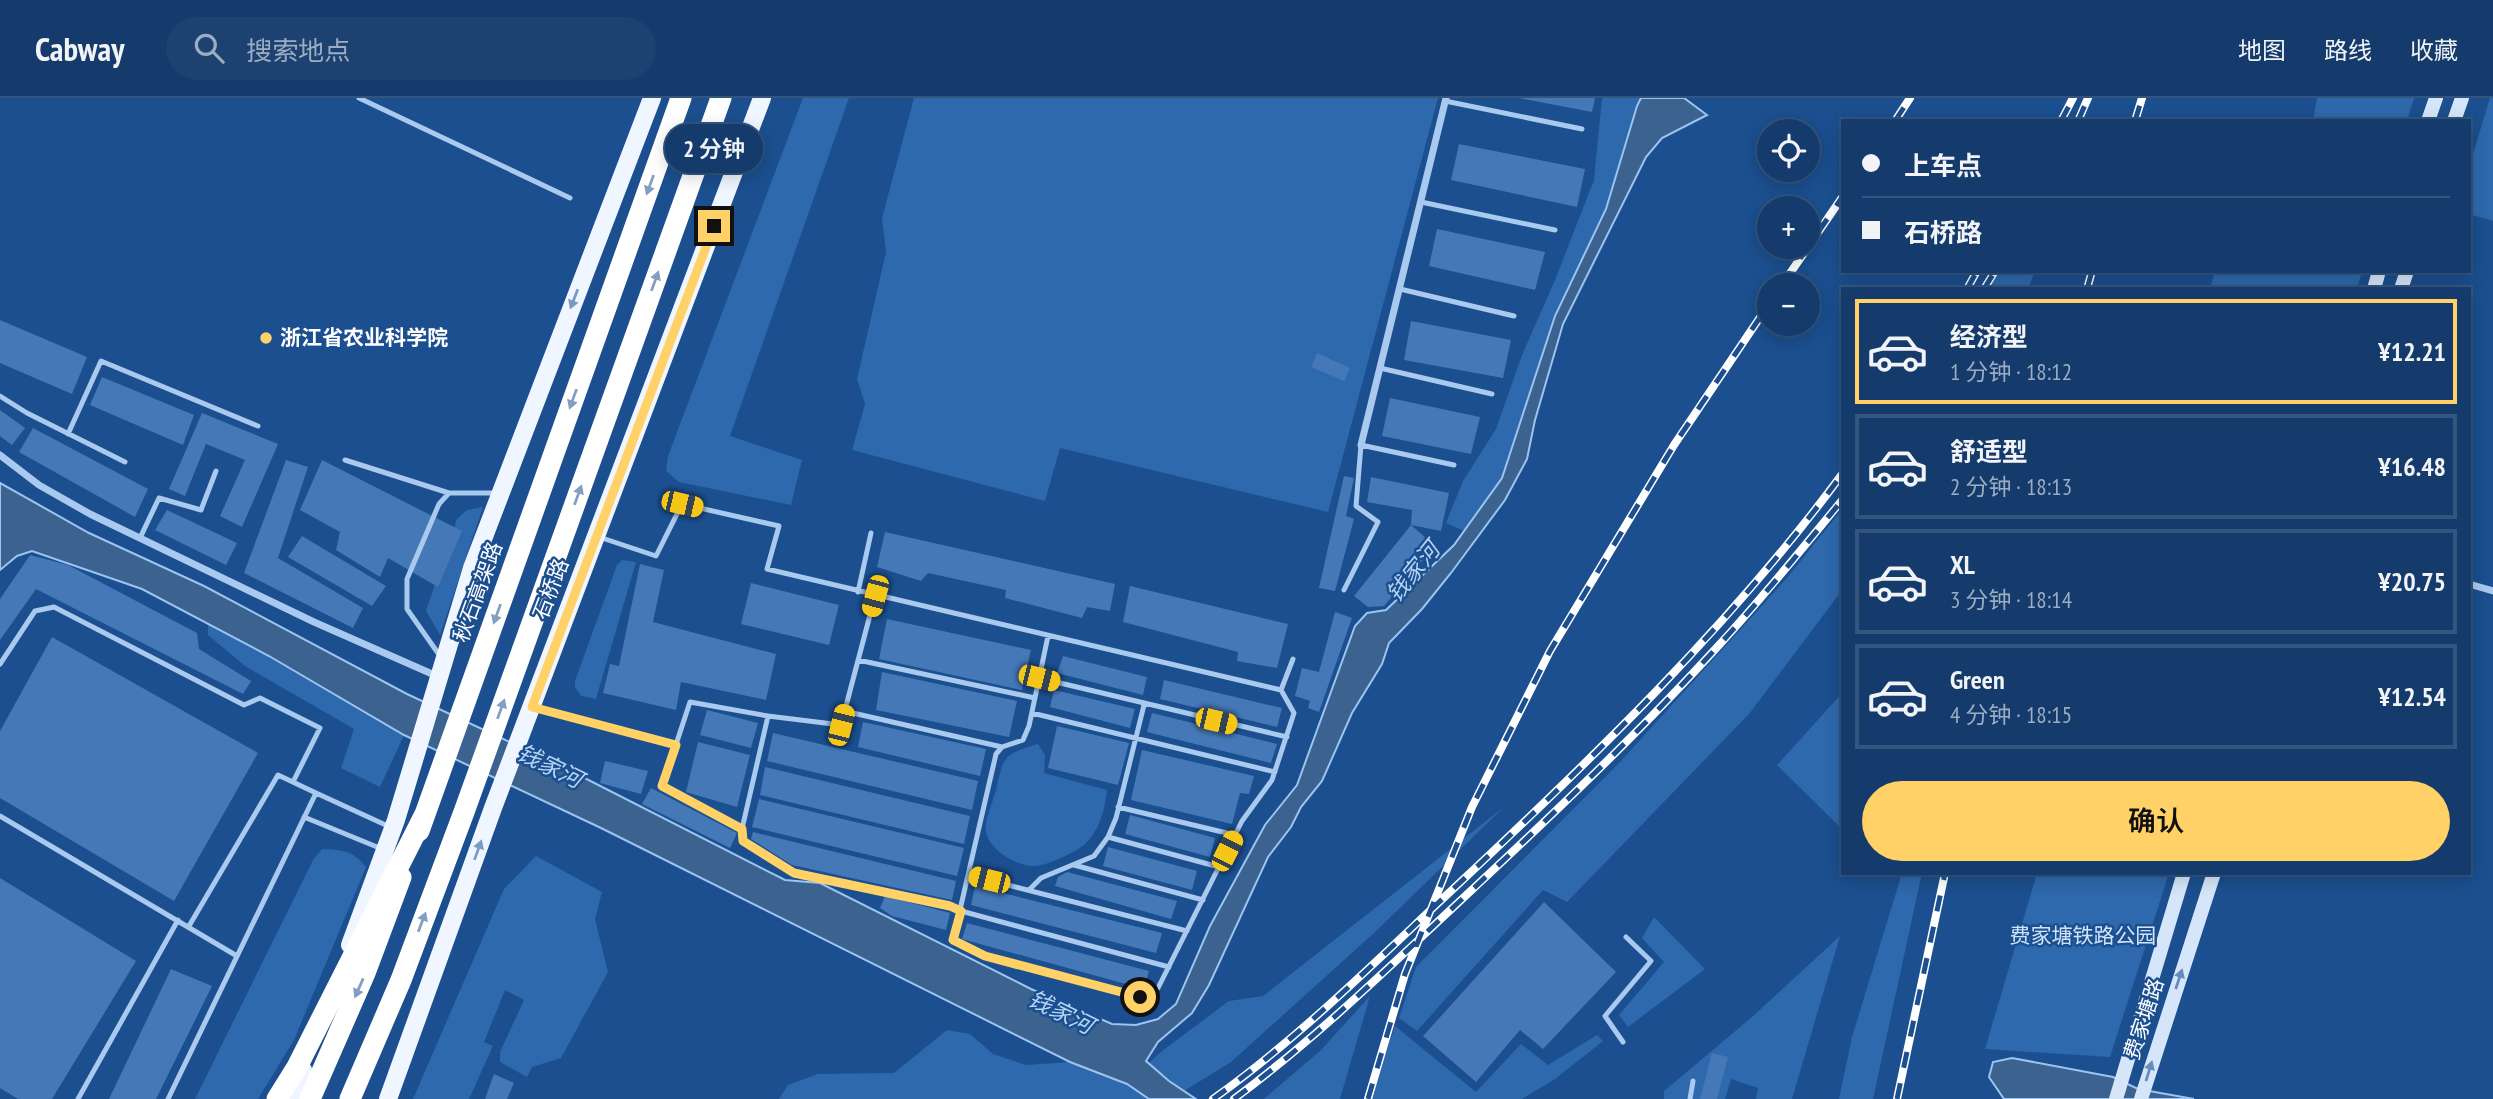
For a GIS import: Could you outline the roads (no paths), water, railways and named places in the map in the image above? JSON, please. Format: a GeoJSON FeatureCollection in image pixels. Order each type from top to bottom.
{"type":"FeatureCollection","features":[{"type":"Feature","properties":{"kind":"highway","name":"秋石高架路"},"geometry":{"type":"LineString","coordinates":[[310,1099],[365,973],[424,816],[681,98]]}},
{"type":"Feature","properties":{"kind":"highway"},"geometry":{"type":"LineString","coordinates":[[350,1099],[401,980],[464,812],[721,98]]}},
{"type":"Feature","properties":{"kind":"highway"},"geometry":{"type":"LineString","coordinates":[[277,1099],[333,998],[424,816]]}},
{"type":"Feature","properties":{"kind":"main road"},"geometry":{"type":"LineString","coordinates":[[291,1099],[393,829],[472,568],[499,493],[652,98]]}},
{"type":"Feature","properties":{"kind":"main road","name":"石桥路"},"geometry":{"type":"LineString","coordinates":[[388,1099],[493,808],[762,98]]}},
{"type":"Feature","properties":{"kind":"street"},"geometry":{"type":"LineString","coordinates":[[2429,119],[2436,98]]}},
{"type":"Feature","properties":{"kind":"street"},"geometry":{"type":"LineString","coordinates":[[2455,119],[2462,98]]}},
{"type":"Feature","properties":{"kind":"street"},"geometry":{"type":"LineString","coordinates":[[1361,445],[1445,100]]}},
{"type":"Feature","properties":{"kind":"street"},"geometry":{"type":"LineString","coordinates":[[0,455],[50,491],[90,514],[314,622],[439,676]]}},
{"type":"Feature","properties":{"kind":"street"},"geometry":{"type":"LineString","coordinates":[[2471,585],[2493,591]]}},
{"type":"Feature","properties":{"kind":"street"},"geometry":{"type":"LineString","coordinates":[[532,707],[676,745]]}},
{"type":"Feature","properties":{"kind":"street","name":"费家塘路"},"geometry":{"type":"LineString","coordinates":[[2116,1099],[2183,875]]}},
{"type":"Feature","properties":{"kind":"street","name":"费家塘路"},"geometry":{"type":"LineString","coordinates":[[2141,1099],[2213,875]]}},
{"type":"Feature","properties":{"kind":"lane"},"geometry":{"type":"LineString","coordinates":[[359,98],[570,198]]}},
{"type":"Feature","properties":{"kind":"lane"},"geometry":{"type":"LineString","coordinates":[[1445,100],[1582,129]]}},
{"type":"Feature","properties":{"kind":"lane"},"geometry":{"type":"LineString","coordinates":[[1421,202],[1555,230]]}},
{"type":"Feature","properties":{"kind":"lane"},"geometry":{"type":"LineString","coordinates":[[1400,289],[1514,316]]}},
{"type":"Feature","properties":{"kind":"lane"},"geometry":{"type":"LineString","coordinates":[[68,434],[101,361],[258,426]]}},
{"type":"Feature","properties":{"kind":"lane"},"geometry":{"type":"LineString","coordinates":[[1380,368],[1492,394]]}},
{"type":"Feature","properties":{"kind":"lane"},"geometry":{"type":"LineString","coordinates":[[0,396],[27,413],[125,462]]}},
{"type":"Feature","properties":{"kind":"lane"},"geometry":{"type":"LineString","coordinates":[[1344,590],[1378,522],[1356,506],[1361,445],[1454,465]]}},
{"type":"Feature","properties":{"kind":"lane"},"geometry":{"type":"LineString","coordinates":[[345,460],[449,493],[499,493]]}},
{"type":"Feature","properties":{"kind":"lane"},"geometry":{"type":"LineString","coordinates":[[140,538],[159,498],[201,510],[216,471]]}},
{"type":"Feature","properties":{"kind":"lane"},"geometry":{"type":"LineString","coordinates":[[439,676],[407,610],[407,579],[439,504],[449,493]]}},
{"type":"Feature","properties":{"kind":"lane"},"geometry":{"type":"LineString","coordinates":[[596,536],[656,556],[682,504],[779,526],[767,569],[1280,690],[1294,713],[1272,780],[1235,835],[1158,988],[1140,997],[985,956],[953,940],[996,754],[1002,747],[1023,740],[1032,713],[1048,636]]}},
{"type":"Feature","properties":{"kind":"lane"},"geometry":{"type":"LineString","coordinates":[[858,592],[871,533]]}},
{"type":"Feature","properties":{"kind":"lane"},"geometry":{"type":"LineString","coordinates":[[742,829],[662,786],[690,702],[841,725],[875,596]]}},
{"type":"Feature","properties":{"kind":"lane"},"geometry":{"type":"LineString","coordinates":[[0,664],[35,611],[54,607],[244,705],[260,698],[320,728],[293,782]]}},
{"type":"Feature","properties":{"kind":"lane"},"geometry":{"type":"LineString","coordinates":[[1280,690],[1293,659]]}},
{"type":"Feature","properties":{"kind":"lane"},"geometry":{"type":"LineString","coordinates":[[858,660],[1035,698]]}},
{"type":"Feature","properties":{"kind":"lane"},"geometry":{"type":"LineString","coordinates":[[1039,678],[1287,737]]}},
{"type":"Feature","properties":{"kind":"lane"},"geometry":{"type":"LineString","coordinates":[[1028,890],[1041,878],[1094,856],[1108,837],[1144,705]]}},
{"type":"Feature","properties":{"kind":"lane"},"geometry":{"type":"LineString","coordinates":[[844,711],[1002,747]]}},
{"type":"Feature","properties":{"kind":"lane"},"geometry":{"type":"LineString","coordinates":[[1032,713],[1275,772]]}},
{"type":"Feature","properties":{"kind":"lane"},"geometry":{"type":"LineString","coordinates":[[768,716],[742,829],[743,841],[794,873],[950,906],[1169,967]]}},
{"type":"Feature","properties":{"kind":"lane"},"geometry":{"type":"LineString","coordinates":[[189,926],[278,775],[393,829]]}},
{"type":"Feature","properties":{"kind":"lane"},"geometry":{"type":"LineString","coordinates":[[168,1099],[316,793]]}},
{"type":"Feature","properties":{"kind":"lane"},"geometry":{"type":"LineString","coordinates":[[1118,807],[1235,835]]}},
{"type":"Feature","properties":{"kind":"lane"},"geometry":{"type":"LineString","coordinates":[[0,816],[237,957]]}},
{"type":"Feature","properties":{"kind":"lane"},"geometry":{"type":"LineString","coordinates":[[304,817],[385,850]]}},
{"type":"Feature","properties":{"kind":"lane"},"geometry":{"type":"LineString","coordinates":[[1108,837],[1219,867]]}},
{"type":"Feature","properties":{"kind":"lane"},"geometry":{"type":"LineString","coordinates":[[1074,865],[1203,900]]}},
{"type":"Feature","properties":{"kind":"lane"},"geometry":{"type":"LineString","coordinates":[[969,875],[1187,931]]}},
{"type":"Feature","properties":{"kind":"lane"},"geometry":{"type":"LineString","coordinates":[[78,1099],[178,920]]}},
{"type":"Feature","properties":{"kind":"lane"},"geometry":{"type":"LineString","coordinates":[[1623,1042],[1605,1016],[1651,961],[1626,937]]}},
{"type":"Feature","properties":{"kind":"lane"},"geometry":{"type":"LineString","coordinates":[[1690,1099],[1693,1081]]}},
{"type":"Feature","properties":{"kind":"water","name":"钱家河"},"geometry":{"type":"Polygon","coordinates":[[[1641,98],[1684,98],[1707,115],[1662,138],[1646,157],[1563,324],[1535,420],[1527,459],[1505,500],[1422,609],[1389,643],[1382,664],[1352,713],[1322,781],[1268,857],[1209,985],[1192,1013],[1158,1042],[1146,1061],[1196,1099],[1149,1099],[1127,1084],[1070,1062],[601,828],[404,735],[269,656],[142,589],[32,551],[17,556],[0,570],[0,483],[89,533],[204,586],[407,694],[563,767],[785,880],[820,883],[1031,989],[1112,1024],[1136,1025],[1158,1019],[1176,1004],[1210,926],[1265,825],[1297,785],[1355,626],[1367,613],[1386,610],[1454,545],[1502,478],[1555,316],[1606,209],[1641,98]]]}},
{"type":"Feature","properties":{"kind":"water"},"geometry":{"type":"Polygon","coordinates":[[[2012,1058],[2113,1077],[2138,1089],[2194,1099],[2004,1099],[1989,1077],[1993,1062],[2012,1058]]]}},
{"type":"Feature","properties":{"kind":"railway"},"geometry":{"type":"LineString","coordinates":[[1896,119],[1910,98]]}},
{"type":"Feature","properties":{"kind":"railway"},"geometry":{"type":"LineString","coordinates":[[2062,119],[2073,98]]}},
{"type":"Feature","properties":{"kind":"railway"},"geometry":{"type":"LineString","coordinates":[[2079,119],[2088,98]]}},
{"type":"Feature","properties":{"kind":"railway"},"geometry":{"type":"LineString","coordinates":[[2136,119],[2142,98]]}},
{"type":"Feature","properties":{"kind":"railway"},"geometry":{"type":"LineString","coordinates":[[1790,273],[1841,199]]}},
{"type":"Feature","properties":{"kind":"railway"},"geometry":{"type":"LineString","coordinates":[[1968,287],[1976,273]]}},
{"type":"Feature","properties":{"kind":"railway"},"geometry":{"type":"LineString","coordinates":[[1985,287],[1994,273]]}},
{"type":"Feature","properties":{"kind":"railway"},"geometry":{"type":"LineString","coordinates":[[2088,287],[2091,273]]}},
{"type":"Feature","properties":{"kind":"railway"},"geometry":{"type":"LineString","coordinates":[[1368,1099],[1405,974],[1472,807],[1550,651],[1674,445],[1757,322]]}},
{"type":"Feature","properties":{"kind":"railway"},"geometry":{"type":"LineString","coordinates":[[1213,1099],[1276,1051],[1336,999],[1607,741],[1754,584],[1841,476]]}},
{"type":"Feature","properties":{"kind":"railway"},"geometry":{"type":"LineString","coordinates":[[1234,1099],[1350,1003],[1593,775],[1720,644],[1841,501]]}},
{"type":"Feature","properties":{"kind":"railway"},"geometry":{"type":"LineString","coordinates":[[1897,1099],[1945,875]]}},
{"type":"Feature","properties":{"kind":"place","name":"浙江省农业科学院"},"geometry":{"type":"Point","coordinates":[266,338]}},
{"type":"Feature","properties":{"kind":"park label","name":"费家塘铁路公园"},"geometry":{"type":"Point","coordinates":[2083,936]}}]}
